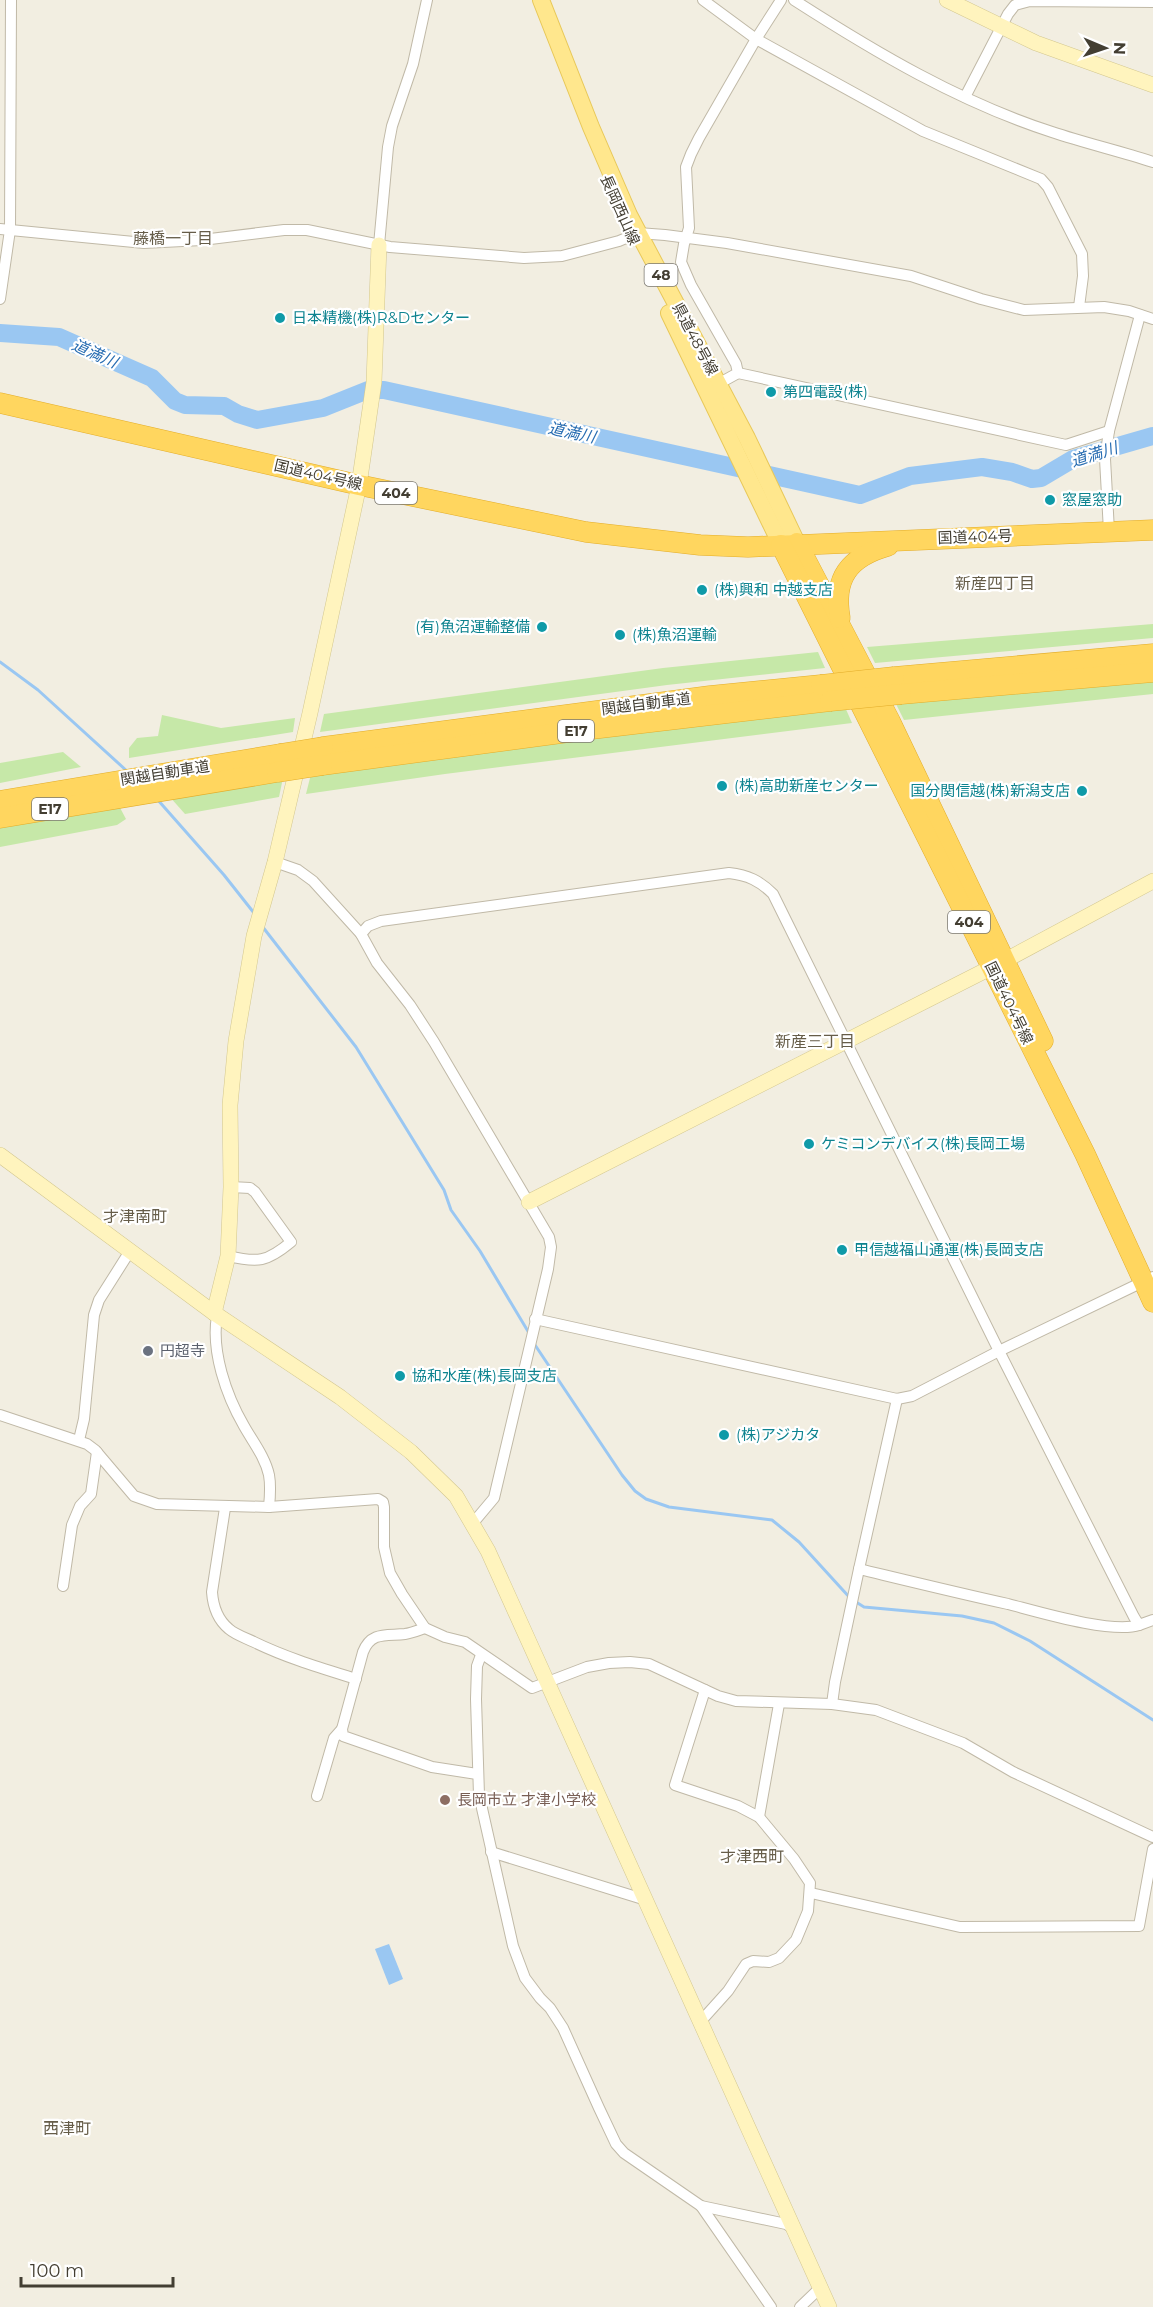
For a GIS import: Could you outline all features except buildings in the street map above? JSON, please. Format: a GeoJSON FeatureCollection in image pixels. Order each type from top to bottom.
{"type":"FeatureCollection","features":[{"type":"Feature","properties":{"kind":"highway","name":"国道404号線"},"geometry":{"type":"LineString","coordinates":[[0,403],[359,485],[586,532],[700,545],[748,547],[789,544]]}},
{"type":"Feature","properties":{"kind":"highway","name":"国道404号"},"geometry":{"type":"LineString","coordinates":[[789,544],[1153,530]]}},
{"type":"Feature","properties":{"kind":"highway"},"geometry":{"type":"LineString","coordinates":[[842,631],[837,603],[838,588],[845,572],[865,554],[911,539]]}},
{"type":"Feature","properties":{"kind":"highway","name":"国道404号線"},"geometry":{"type":"LineString","coordinates":[[789,544],[842,631],[890,720],[997,964]]}},
{"type":"Feature","properties":{"kind":"highway","name":"国道404号線"},"geometry":{"type":"LineString","coordinates":[[789,544],[1150,1277],[1153,1302]]}},
{"type":"Feature","properties":{"kind":"highway","name":"関越自動車道"},"geometry":{"type":"LineString","coordinates":[[0,801],[150,776],[591,729],[825,693],[1153,654]]}},
{"type":"Feature","properties":{"kind":"highway","name":"関越自動車道"},"geometry":{"type":"LineString","coordinates":[[897,685],[1153,672]]}},
{"type":"Feature","properties":{"kind":"highway","name":"関越自動車道"},"geometry":{"type":"LineString","coordinates":[[0,818],[162,792],[279,763]]}},
{"type":"Feature","properties":{"kind":"main road","name":"長岡西山線"},"geometry":{"type":"LineString","coordinates":[[534,0],[611,191],[789,544]]}},
{"type":"Feature","properties":{"kind":"main road","name":"県道48号線"},"geometry":{"type":"LineString","coordinates":[[541,0],[634,234],[718,384],[789,544]]}},
{"type":"Feature","properties":{"kind":"street"},"geometry":{"type":"LineString","coordinates":[[0,299],[5,229],[6,37],[11,0]]}},
{"type":"Feature","properties":{"kind":"street"},"geometry":{"type":"LineString","coordinates":[[269,1507],[270,1484],[263,1460],[232,1406],[216,1336],[216,1314],[228,1256],[231,1187],[230,1105],[236,1041],[254,936],[275,862],[359,485],[374,382],[379,245],[388,147],[392,126],[413,64],[427,0]]}},
{"type":"Feature","properties":{"kind":"street"},"geometry":{"type":"LineString","coordinates":[[703,0],[756,39],[923,131],[1041,179],[1048,187],[1082,254],[1083,276],[1079,307]]}},
{"type":"Feature","properties":{"kind":"street"},"geometry":{"type":"LineString","coordinates":[[738,373],[736,364],[683,270],[682,254],[689,228],[686,167],[691,154],[756,39],[781,0]]}},
{"type":"Feature","properties":{"kind":"street"},"geometry":{"type":"LineString","coordinates":[[794,0],[859,41],[965,97],[1051,132],[1153,162]]}},
{"type":"Feature","properties":{"kind":"street"},"geometry":{"type":"LineString","coordinates":[[947,0],[1036,43],[1153,86]]}},
{"type":"Feature","properties":{"kind":"street"},"geometry":{"type":"LineString","coordinates":[[965,97],[1000,27],[1015,6],[1024,2],[1153,2]]}},
{"type":"Feature","properties":{"kind":"street"},"geometry":{"type":"LineString","coordinates":[[5,229],[144,243],[202,240],[284,230],[307,230],[379,245],[508,257],[547,258],[608,244],[634,234],[687,237],[911,276],[981,299],[1024,310],[1104,307],[1153,320]]}},
{"type":"Feature","properties":{"kind":"street"},"geometry":{"type":"LineString","coordinates":[[1109,531],[1105,459],[1109,432],[1140,315]]}},
{"type":"Feature","properties":{"kind":"street"},"geometry":{"type":"LineString","coordinates":[[718,384],[738,373],[1066,445],[1109,432]]}},
{"type":"Feature","properties":{"kind":"street"},"geometry":{"type":"LineString","coordinates":[[275,862],[298,870],[313,881],[361,934],[377,963],[410,1005],[434,1042],[530,1202],[551,1246],[548,1269],[494,1498],[473,1523]]}},
{"type":"Feature","properties":{"kind":"street"},"geometry":{"type":"LineString","coordinates":[[361,934],[368,926],[394,918],[729,873],[743,875],[764,885],[773,894],[999,1351],[1139,1625]]}},
{"type":"Feature","properties":{"kind":"street"},"geometry":{"type":"LineString","coordinates":[[530,1202],[997,964],[1153,881]]}},
{"type":"Feature","properties":{"kind":"street"},"geometry":{"type":"LineString","coordinates":[[0,1155],[216,1314],[340,1398],[411,1452],[456,1496],[488,1551],[829,2307]]}},
{"type":"Feature","properties":{"kind":"street"},"geometry":{"type":"LineString","coordinates":[[228,1256],[252,1261],[262,1260],[278,1253],[291,1242],[255,1192],[250,1188],[231,1187]]}},
{"type":"Feature","properties":{"kind":"street"},"geometry":{"type":"LineString","coordinates":[[79,1440],[84,1419],[94,1315],[99,1300],[130,1251]]}},
{"type":"Feature","properties":{"kind":"street"},"geometry":{"type":"LineString","coordinates":[[535,1319],[897,1399],[912,1396],[1150,1277]]}},
{"type":"Feature","properties":{"kind":"street"},"geometry":{"type":"LineString","coordinates":[[832,1704],[897,1399]]}},
{"type":"Feature","properties":{"kind":"street"},"geometry":{"type":"LineString","coordinates":[[0,1415],[79,1440],[97,1452],[127,1489],[143,1501],[182,1507],[225,1508],[269,1507],[372,1498],[383,1502],[384,1547],[390,1573],[425,1628],[444,1638],[465,1642],[532,1688],[587,1667],[630,1662],[649,1664],[705,1690],[736,1701],[832,1704],[876,1710],[963,1743],[1013,1772],[1153,1837]]}},
{"type":"Feature","properties":{"kind":"street"},"geometry":{"type":"LineString","coordinates":[[63,1586],[72,1525],[80,1506],[91,1494],[97,1452]]}},
{"type":"Feature","properties":{"kind":"street"},"geometry":{"type":"LineString","coordinates":[[225,1508],[212,1592],[213,1602],[223,1623],[230,1630],[266,1648],[356,1679]]}},
{"type":"Feature","properties":{"kind":"street"},"geometry":{"type":"LineString","coordinates":[[859,1569],[1054,1616],[1118,1628],[1130,1628],[1153,1620]]}},
{"type":"Feature","properties":{"kind":"street"},"geometry":{"type":"LineString","coordinates":[[425,1628],[407,1634],[381,1635],[373,1638],[363,1652],[342,1729],[343,1736],[432,1767],[477,1774]]}},
{"type":"Feature","properties":{"kind":"street"},"geometry":{"type":"LineString","coordinates":[[481,1655],[477,1666],[476,1699],[479,1795],[519,1966],[525,1978],[563,2028],[616,2144],[624,2153],[701,2206],[771,2307]]}},
{"type":"Feature","properties":{"kind":"street"},"geometry":{"type":"LineString","coordinates":[[700,2021],[728,1991],[746,1964],[753,1961],[770,1962],[779,1958],[796,1940],[808,1911],[811,1893],[810,1883],[803,1872],[759,1816],[738,1806],[675,1785],[705,1690]]}},
{"type":"Feature","properties":{"kind":"street"},"geometry":{"type":"LineString","coordinates":[[759,1816],[779,1704]]}},
{"type":"Feature","properties":{"kind":"street"},"geometry":{"type":"LineString","coordinates":[[317,1796],[334,1738],[342,1729]]}},
{"type":"Feature","properties":{"kind":"street"},"geometry":{"type":"LineString","coordinates":[[811,1893],[960,1927],[1139,1926],[1153,1849]]}},
{"type":"Feature","properties":{"kind":"street"},"geometry":{"type":"LineString","coordinates":[[491,1852],[646,1900]]}},
{"type":"Feature","properties":{"kind":"street"},"geometry":{"type":"LineString","coordinates":[[701,2206],[786,2224],[794,2229]]}},
{"type":"Feature","properties":{"kind":"street"},"geometry":{"type":"LineString","coordinates":[[800,2307],[820,2288]]}},
{"type":"Feature","properties":{"kind":"green space"},"geometry":{"type":"Polygon","coordinates":[[[1153,624],[1153,638],[875,663],[867,647],[1153,624]]]}},
{"type":"Feature","properties":{"kind":"green space"},"geometry":{"type":"Polygon","coordinates":[[[818,652],[825,668],[667,685],[320,732],[324,714],[663,668],[818,652]]]}},
{"type":"Feature","properties":{"kind":"green space"},"geometry":{"type":"Polygon","coordinates":[[[1153,680],[1153,694],[904,720],[895,702],[1153,680]]]}},
{"type":"Feature","properties":{"kind":"green space"},"geometry":{"type":"Polygon","coordinates":[[[845,707],[852,723],[445,774],[306,794],[311,774],[845,707]]]}},
{"type":"Feature","properties":{"kind":"green space"},"geometry":{"type":"Polygon","coordinates":[[[162,715],[221,728],[295,718],[293,732],[129,758],[129,748],[137,738],[158,736],[162,715]]]}},
{"type":"Feature","properties":{"kind":"green space"},"geometry":{"type":"Polygon","coordinates":[[[63,752],[81,767],[0,783],[0,763],[63,752]]]}},
{"type":"Feature","properties":{"kind":"green space"},"geometry":{"type":"Polygon","coordinates":[[[283,778],[279,797],[185,814],[169,796],[283,778]]]}},
{"type":"Feature","properties":{"kind":"green space"},"geometry":{"type":"Polygon","coordinates":[[[118,804],[126,819],[117,825],[0,847],[0,828],[118,804]]]}},
{"type":"Feature","properties":{"kind":"water"},"geometry":{"type":"Polygon","coordinates":[[[389,1944],[403,1979],[389,1985],[375,1949],[389,1944]]]}},
{"type":"Feature","properties":{"kind":"waterway","name":"道満川"},"geometry":{"type":"LineString","coordinates":[[0,333],[59,337],[152,378],[175,401],[185,405],[224,406],[238,414],[257,420],[323,408],[368,390],[384,390],[860,495],[910,476],[982,467],[1012,472],[1032,479],[1041,478],[1073,459],[1153,436]]}},
{"type":"Feature","properties":{"kind":"waterway"},"geometry":{"type":"LineString","coordinates":[[0,662],[38,690],[128,772]]}},
{"type":"Feature","properties":{"kind":"waterway"},"geometry":{"type":"LineString","coordinates":[[157,799],[254,913]]}},
{"type":"Feature","properties":{"kind":"waterway"},"geometry":{"type":"LineString","coordinates":[[262,926],[356,1047],[444,1190],[451,1210],[480,1251],[529,1333]]}},
{"type":"Feature","properties":{"kind":"waterway"},"geometry":{"type":"LineString","coordinates":[[533,1342],[635,1491],[646,1499],[669,1507],[772,1520],[799,1542],[851,1599]]}},
{"type":"Feature","properties":{"kind":"waterway"},"geometry":{"type":"LineString","coordinates":[[856,1602],[864,1607],[962,1616],[994,1623],[1030,1641],[1153,1720]]}},
{"type":"Feature","properties":{"kind":"place","name":"日本精機(株)R&Dセンター"},"geometry":{"type":"Point","coordinates":[280,318]}},
{"type":"Feature","properties":{"kind":"place","name":"第四電設(株)"},"geometry":{"type":"Point","coordinates":[771,392]}},
{"type":"Feature","properties":{"kind":"place","name":"窓屋窓助"},"geometry":{"type":"Point","coordinates":[1050,500]}},
{"type":"Feature","properties":{"kind":"place","name":"(株)興和 中越支店"},"geometry":{"type":"Point","coordinates":[702,590]}},
{"type":"Feature","properties":{"kind":"place","name":"(有)魚沼運輸整備"},"geometry":{"type":"Point","coordinates":[542,627]}},
{"type":"Feature","properties":{"kind":"place","name":"(株)魚沼運輸"},"geometry":{"type":"Point","coordinates":[620,635]}},
{"type":"Feature","properties":{"kind":"place","name":"(株)高助新産センター"},"geometry":{"type":"Point","coordinates":[722,786]}},
{"type":"Feature","properties":{"kind":"place","name":"国分関信越(株)新潟支店"},"geometry":{"type":"Point","coordinates":[1082,791]}},
{"type":"Feature","properties":{"kind":"place","name":"ケミコンデバイス(株)長岡工場"},"geometry":{"type":"Point","coordinates":[809,1144]}},
{"type":"Feature","properties":{"kind":"place","name":"甲信越福山通運(株)長岡支店"},"geometry":{"type":"Point","coordinates":[842,1250]}},
{"type":"Feature","properties":{"kind":"place","name":"円超寺"},"geometry":{"type":"Point","coordinates":[148,1351]}},
{"type":"Feature","properties":{"kind":"place","name":"協和水産(株)長岡支店"},"geometry":{"type":"Point","coordinates":[400,1376]}},
{"type":"Feature","properties":{"kind":"place","name":"(株)アジカタ"},"geometry":{"type":"Point","coordinates":[724,1435]}},
{"type":"Feature","properties":{"kind":"place","name":"長岡市立 才津小学校"},"geometry":{"type":"Point","coordinates":[445,1800]}},
{"type":"Feature","properties":{"kind":"district","name":"藤橋一丁目"},"geometry":{"type":"Point","coordinates":[173,238]}},
{"type":"Feature","properties":{"kind":"district","name":"新産四丁目"},"geometry":{"type":"Point","coordinates":[995,583]}},
{"type":"Feature","properties":{"kind":"district","name":"新産三丁目"},"geometry":{"type":"Point","coordinates":[815,1041]}},
{"type":"Feature","properties":{"kind":"district","name":"才津南町"},"geometry":{"type":"Point","coordinates":[135,1216]}},
{"type":"Feature","properties":{"kind":"district","name":"才津西町"},"geometry":{"type":"Point","coordinates":[752,1856]}},
{"type":"Feature","properties":{"kind":"district","name":"西津町"},"geometry":{"type":"Point","coordinates":[67,2128]}}]}
